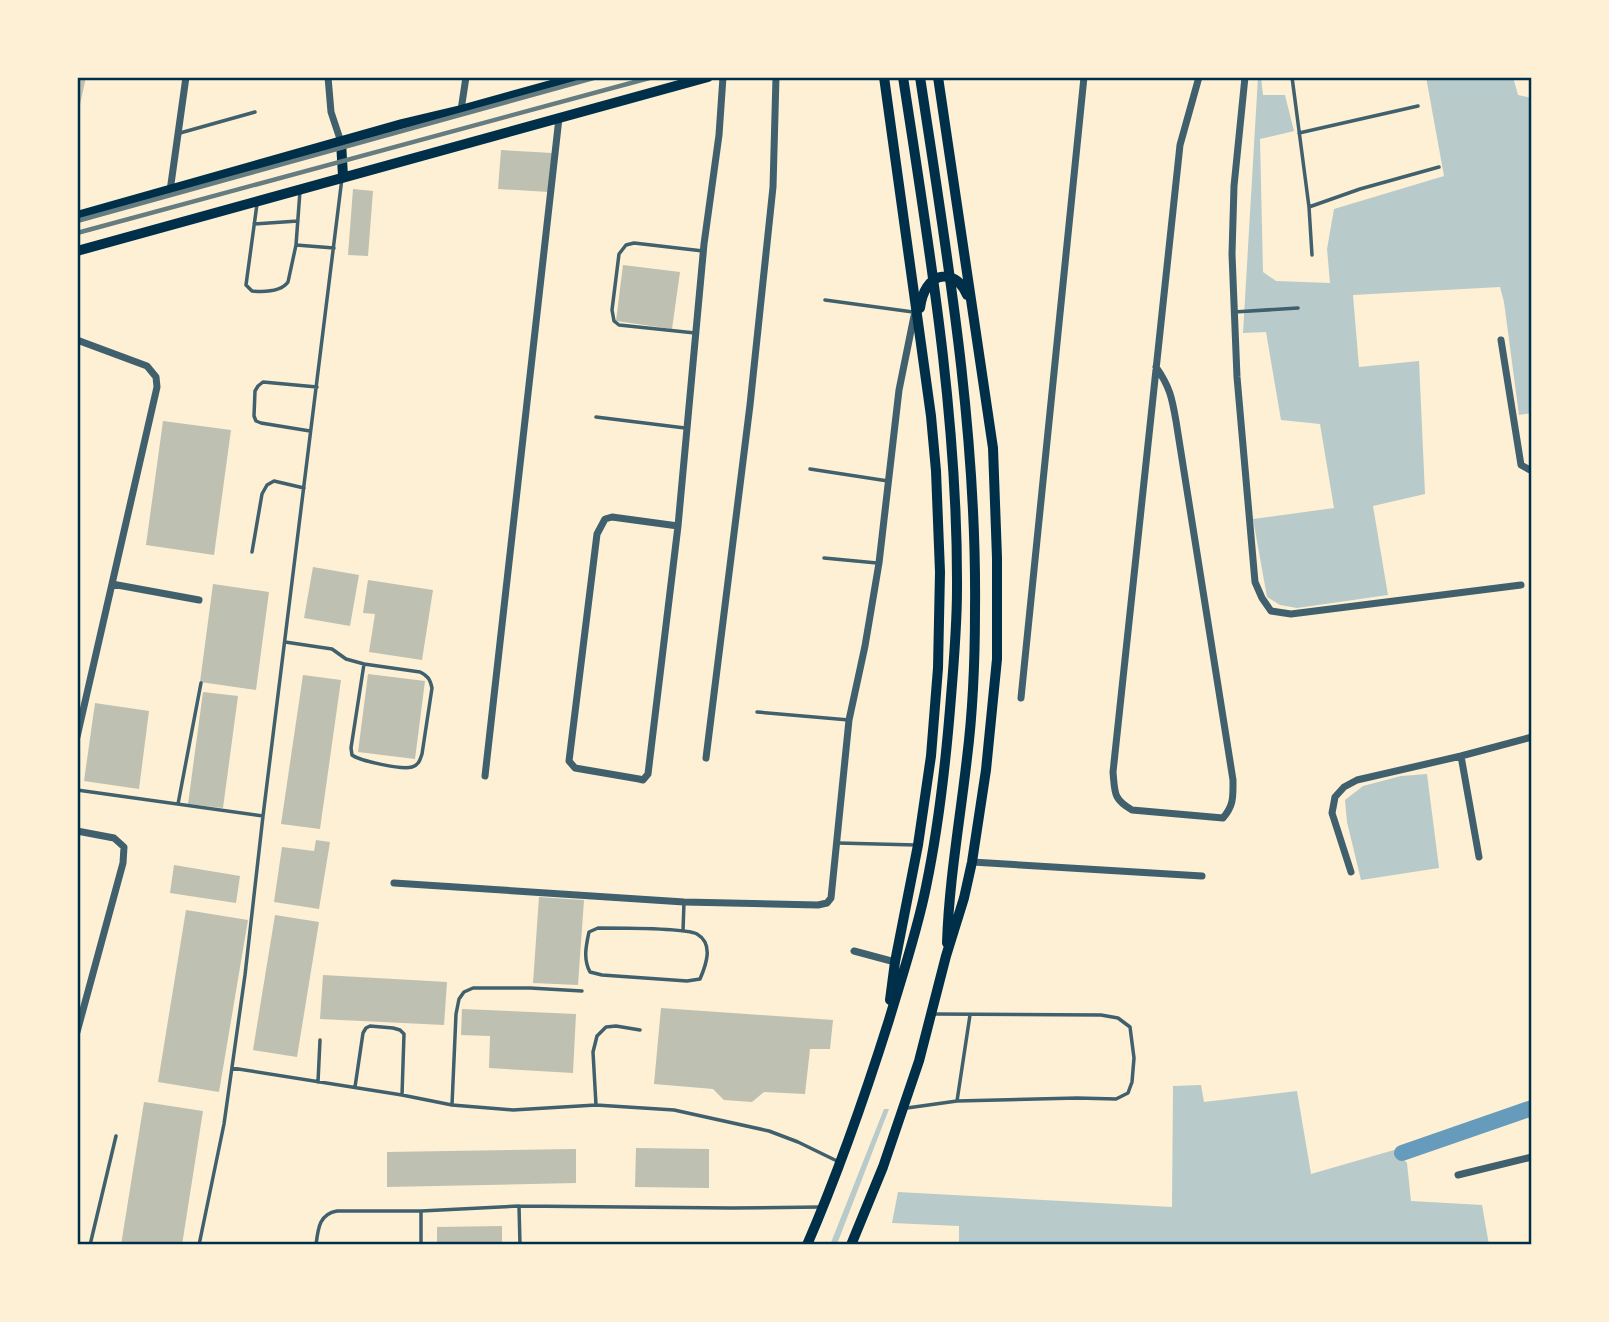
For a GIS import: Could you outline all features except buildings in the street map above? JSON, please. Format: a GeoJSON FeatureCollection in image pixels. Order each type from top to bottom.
{"type":"FeatureCollection","features":[{"type":"Feature","properties":{"kind":"main road"},"geometry":{"type":"LineString","coordinates":[[77,216],[401,124],[461,110],[550,81],[580,77]]}},
{"type":"Feature","properties":{"kind":"main road"},"geometry":{"type":"LineString","coordinates":[[77,251],[708,77]]}},
{"type":"Feature","properties":{"kind":"main road"},"geometry":{"type":"LineString","coordinates":[[884,77],[931,416],[940,572],[931,756],[918,845],[895,962],[887,1024]]}},
{"type":"Feature","properties":{"kind":"main road"},"geometry":{"type":"LineString","coordinates":[[807,1245],[841,1163],[911,948],[933,848],[947,751],[957,591],[954,480],[936,288],[903,77]]}},
{"type":"Feature","properties":{"kind":"main road"},"geometry":{"type":"LineString","coordinates":[[920,77],[957,320],[974,503],[975,612],[968,756],[949,900],[946,956]]}},
{"type":"Feature","properties":{"kind":"main road"},"geometry":{"type":"LineString","coordinates":[[851,1245],[883,1167],[919,1061],[964,898],[972,862],[992,717],[997,659],[993,448],[938,77]]}},
{"type":"Feature","properties":{"kind":"main road"},"geometry":{"type":"LineString","coordinates":[[341,142],[343,176]]}},
{"type":"Feature","properties":{"kind":"main road"},"geometry":{"type":"LineString","coordinates":[[917,312],[925,289],[931,282],[951,276],[965,289],[972,307]]}},
{"type":"Feature","properties":{"kind":"street"},"geometry":{"type":"LineString","coordinates":[[170,191],[186,77]]}},
{"type":"Feature","properties":{"kind":"street"},"geometry":{"type":"LineString","coordinates":[[328,77],[331,112],[341,142]]}},
{"type":"Feature","properties":{"kind":"street"},"geometry":{"type":"LineString","coordinates":[[461,110],[466,77]]}},
{"type":"Feature","properties":{"kind":"street"},"geometry":{"type":"LineString","coordinates":[[678,526],[612,517],[605,519],[597,534],[569,761],[575,768],[643,780],[648,774],[678,526],[695,333],[719,135],[723,77]]}},
{"type":"Feature","properties":{"kind":"street"},"geometry":{"type":"LineString","coordinates":[[706,758],[749,419],[773,187],[776,77]]}},
{"type":"Feature","properties":{"kind":"street"},"geometry":{"type":"LineString","coordinates":[[1021,698],[1084,77]]}},
{"type":"Feature","properties":{"kind":"street"},"geometry":{"type":"LineString","coordinates":[[1156,368],[1167,383],[1176,421],[1233,780],[1230,810],[1223,818],[1132,810],[1120,803],[1115,791],[1114,772],[1156,368],[1180,145],[1199,77]]}},
{"type":"Feature","properties":{"kind":"street"},"geometry":{"type":"LineString","coordinates":[[1245,77],[1234,186],[1231,254],[1237,377],[1255,582],[1262,598],[1272,611],[1291,614],[1521,585]]}},
{"type":"Feature","properties":{"kind":"street"},"geometry":{"type":"LineString","coordinates":[[485,776],[559,118]]}},
{"type":"Feature","properties":{"kind":"street"},"geometry":{"type":"LineString","coordinates":[[394,883],[684,902],[827,903],[831,898],[838,843],[849,720],[879,563],[899,390],[917,312]]}},
{"type":"Feature","properties":{"kind":"street"},"geometry":{"type":"LineString","coordinates":[[77,340],[147,366],[156,377],[157,387],[77,737]]}},
{"type":"Feature","properties":{"kind":"street"},"geometry":{"type":"LineString","coordinates":[[1501,340],[1521,465],[1532,470]]}},
{"type":"Feature","properties":{"kind":"street"},"geometry":{"type":"LineString","coordinates":[[112,584],[199,600]]}},
{"type":"Feature","properties":{"kind":"street"},"geometry":{"type":"LineString","coordinates":[[1351,872],[1332,813],[1335,797],[1344,788],[1357,780],[1461,757],[1532,737]]}},
{"type":"Feature","properties":{"kind":"street"},"geometry":{"type":"LineString","coordinates":[[1461,757],[1479,857]]}},
{"type":"Feature","properties":{"kind":"street"},"geometry":{"type":"LineString","coordinates":[[77,831],[114,838],[124,847],[123,863],[77,1031]]}},
{"type":"Feature","properties":{"kind":"street"},"geometry":{"type":"LineString","coordinates":[[972,862],[1202,876]]}},
{"type":"Feature","properties":{"kind":"street"},"geometry":{"type":"LineString","coordinates":[[854,951],[895,962]]}},
{"type":"Feature","properties":{"kind":"street"},"geometry":{"type":"LineString","coordinates":[[1458,1175],[1532,1157]]}},
{"type":"Feature","properties":{"kind":"lane"},"geometry":{"type":"LineString","coordinates":[[1292,77],[1309,207],[1312,255]]}},
{"type":"Feature","properties":{"kind":"lane"},"geometry":{"type":"LineString","coordinates":[[1299,133],[1418,106]]}},
{"type":"Feature","properties":{"kind":"lane"},"geometry":{"type":"LineString","coordinates":[[178,134],[255,112]]}},
{"type":"Feature","properties":{"kind":"lane"},"geometry":{"type":"LineString","coordinates":[[1309,207],[1360,189],[1439,167]]}},
{"type":"Feature","properties":{"kind":"lane"},"geometry":{"type":"LineString","coordinates":[[199,1245],[222,1135],[245,975],[343,176]]}},
{"type":"Feature","properties":{"kind":"lane"},"geometry":{"type":"LineString","coordinates":[[258,201],[246,285],[252,291],[282,289],[288,282],[296,245],[300,189]]}},
{"type":"Feature","properties":{"kind":"lane"},"geometry":{"type":"LineString","coordinates":[[254,224],[298,221]]}},
{"type":"Feature","properties":{"kind":"lane"},"geometry":{"type":"LineString","coordinates":[[695,333],[619,325],[614,321],[612,310],[619,254],[626,245],[634,243],[704,251]]}},
{"type":"Feature","properties":{"kind":"lane"},"geometry":{"type":"LineString","coordinates":[[296,245],[334,248]]}},
{"type":"Feature","properties":{"kind":"lane"},"geometry":{"type":"LineString","coordinates":[[825,300],[917,312]]}},
{"type":"Feature","properties":{"kind":"lane"},"geometry":{"type":"LineString","coordinates":[[1234,312],[1297,308]]}},
{"type":"Feature","properties":{"kind":"lane"},"geometry":{"type":"LineString","coordinates":[[311,432],[256,421],[255,391],[263,382],[317,387]]}},
{"type":"Feature","properties":{"kind":"lane"},"geometry":{"type":"LineString","coordinates":[[596,417],[687,428]]}},
{"type":"Feature","properties":{"kind":"lane"},"geometry":{"type":"LineString","coordinates":[[810,469],[888,481]]}},
{"type":"Feature","properties":{"kind":"lane"},"geometry":{"type":"LineString","coordinates":[[252,552],[262,494],[267,485],[274,481],[304,488]]}},
{"type":"Feature","properties":{"kind":"lane"},"geometry":{"type":"LineString","coordinates":[[824,558],[879,563]]}},
{"type":"Feature","properties":{"kind":"lane"},"geometry":{"type":"LineString","coordinates":[[284,642],[332,649],[346,659],[420,672],[430,679],[432,688],[422,754],[415,766],[408,768],[358,760],[352,755],[364,664]]}},
{"type":"Feature","properties":{"kind":"lane"},"geometry":{"type":"LineString","coordinates":[[178,804],[201,683]]}},
{"type":"Feature","properties":{"kind":"lane"},"geometry":{"type":"LineString","coordinates":[[757,712],[849,720]]}},
{"type":"Feature","properties":{"kind":"lane"},"geometry":{"type":"LineString","coordinates":[[77,790],[263,816]]}},
{"type":"Feature","properties":{"kind":"lane"},"geometry":{"type":"LineString","coordinates":[[838,843],[918,845]]}},
{"type":"Feature","properties":{"kind":"lane"},"geometry":{"type":"LineString","coordinates":[[683,931],[684,902]]}},
{"type":"Feature","properties":{"kind":"lane"},"geometry":{"type":"LineString","coordinates":[[598,928],[683,931],[697,934],[707,946],[707,964],[700,979],[687,981],[602,975],[590,972],[585,963],[589,932],[598,928]]}},
{"type":"Feature","properties":{"kind":"lane"},"geometry":{"type":"LineString","coordinates":[[452,1105],[456,1014],[459,999],[464,992],[473,988],[582,991]]}},
{"type":"Feature","properties":{"kind":"lane"},"geometry":{"type":"LineString","coordinates":[[903,1109],[957,1101],[1116,1099],[1128,1093],[1132,1082],[1134,1058],[1130,1027],[1118,1018],[1101,1015],[932,1014]]}},
{"type":"Feature","properties":{"kind":"lane"},"geometry":{"type":"LineString","coordinates":[[957,1101],[970,1015]]}},
{"type":"Feature","properties":{"kind":"lane"},"geometry":{"type":"LineString","coordinates":[[596,1105],[593,1052],[597,1035],[606,1027],[640,1030]]}},
{"type":"Feature","properties":{"kind":"lane"},"geometry":{"type":"LineString","coordinates":[[355,1087],[366,1028],[393,1028],[404,1034],[402,1095]]}},
{"type":"Feature","properties":{"kind":"lane"},"geometry":{"type":"LineString","coordinates":[[318,1082],[320,1040]]}},
{"type":"Feature","properties":{"kind":"lane"},"geometry":{"type":"LineString","coordinates":[[232,1068],[452,1105],[513,1110],[596,1105],[674,1110],[769,1131],[841,1163]]}},
{"type":"Feature","properties":{"kind":"lane"},"geometry":{"type":"LineString","coordinates":[[90,1245],[116,1136]]}},
{"type":"Feature","properties":{"kind":"lane"},"geometry":{"type":"LineString","coordinates":[[316,1245],[320,1222],[331,1212],[519,1206],[823,1207]]}},
{"type":"Feature","properties":{"kind":"lane"},"geometry":{"type":"LineString","coordinates":[[519,1206],[520,1245]]}},
{"type":"Feature","properties":{"kind":"lane"},"geometry":{"type":"LineString","coordinates":[[421,1211],[421,1245]]}},
{"type":"Feature","properties":{"kind":"shaded area"},"geometry":{"type":"Polygon","coordinates":[[[1258,77],[1261,77],[1263,95],[1285,95],[1294,131],[1260,139],[1263,272],[1276,281],[1330,283],[1327,249],[1334,209],[1444,176],[1426,77],[1513,77],[1518,95],[1532,98],[1532,413],[1519,415],[1500,287],[1353,295],[1359,367],[1419,361],[1425,494],[1373,506],[1388,595],[1297,608],[1280,605],[1267,597],[1253,519],[1334,508],[1320,424],[1281,420],[1266,332],[1243,333],[1258,77]]]}},
{"type":"Feature","properties":{"kind":"shaded area"},"geometry":{"type":"Polygon","coordinates":[[[1427,774],[1439,868],[1361,880],[1347,822],[1345,800],[1363,786],[1401,776],[1427,774]]]}},
{"type":"Feature","properties":{"kind":"shaded area"},"geometry":{"type":"Polygon","coordinates":[[[1201,1085],[1204,1102],[1297,1091],[1311,1174],[1394,1150],[1407,1163],[1411,1201],[1482,1205],[1489,1245],[959,1245],[959,1226],[892,1223],[898,1192],[1172,1207],[1173,1086],[1201,1085]]]}},
{"type":"Feature","properties":{"kind":"shaded area"},"geometry":{"type":"Polygon","coordinates":[[[884,1109],[889,1109],[839,1239],[836,1245],[830,1245],[884,1109]]]}},
{"type":"Feature","properties":{"kind":"waterway"},"geometry":{"type":"LineString","coordinates":[[1402,1153],[1532,1108]]}},
{"type":"Feature","properties":{"kind":"railway"},"geometry":{"type":"LineString","coordinates":[[77,221],[597,77]]}},
{"type":"Feature","properties":{"kind":"railway"},"geometry":{"type":"LineString","coordinates":[[77,233],[653,77]]}}]}
